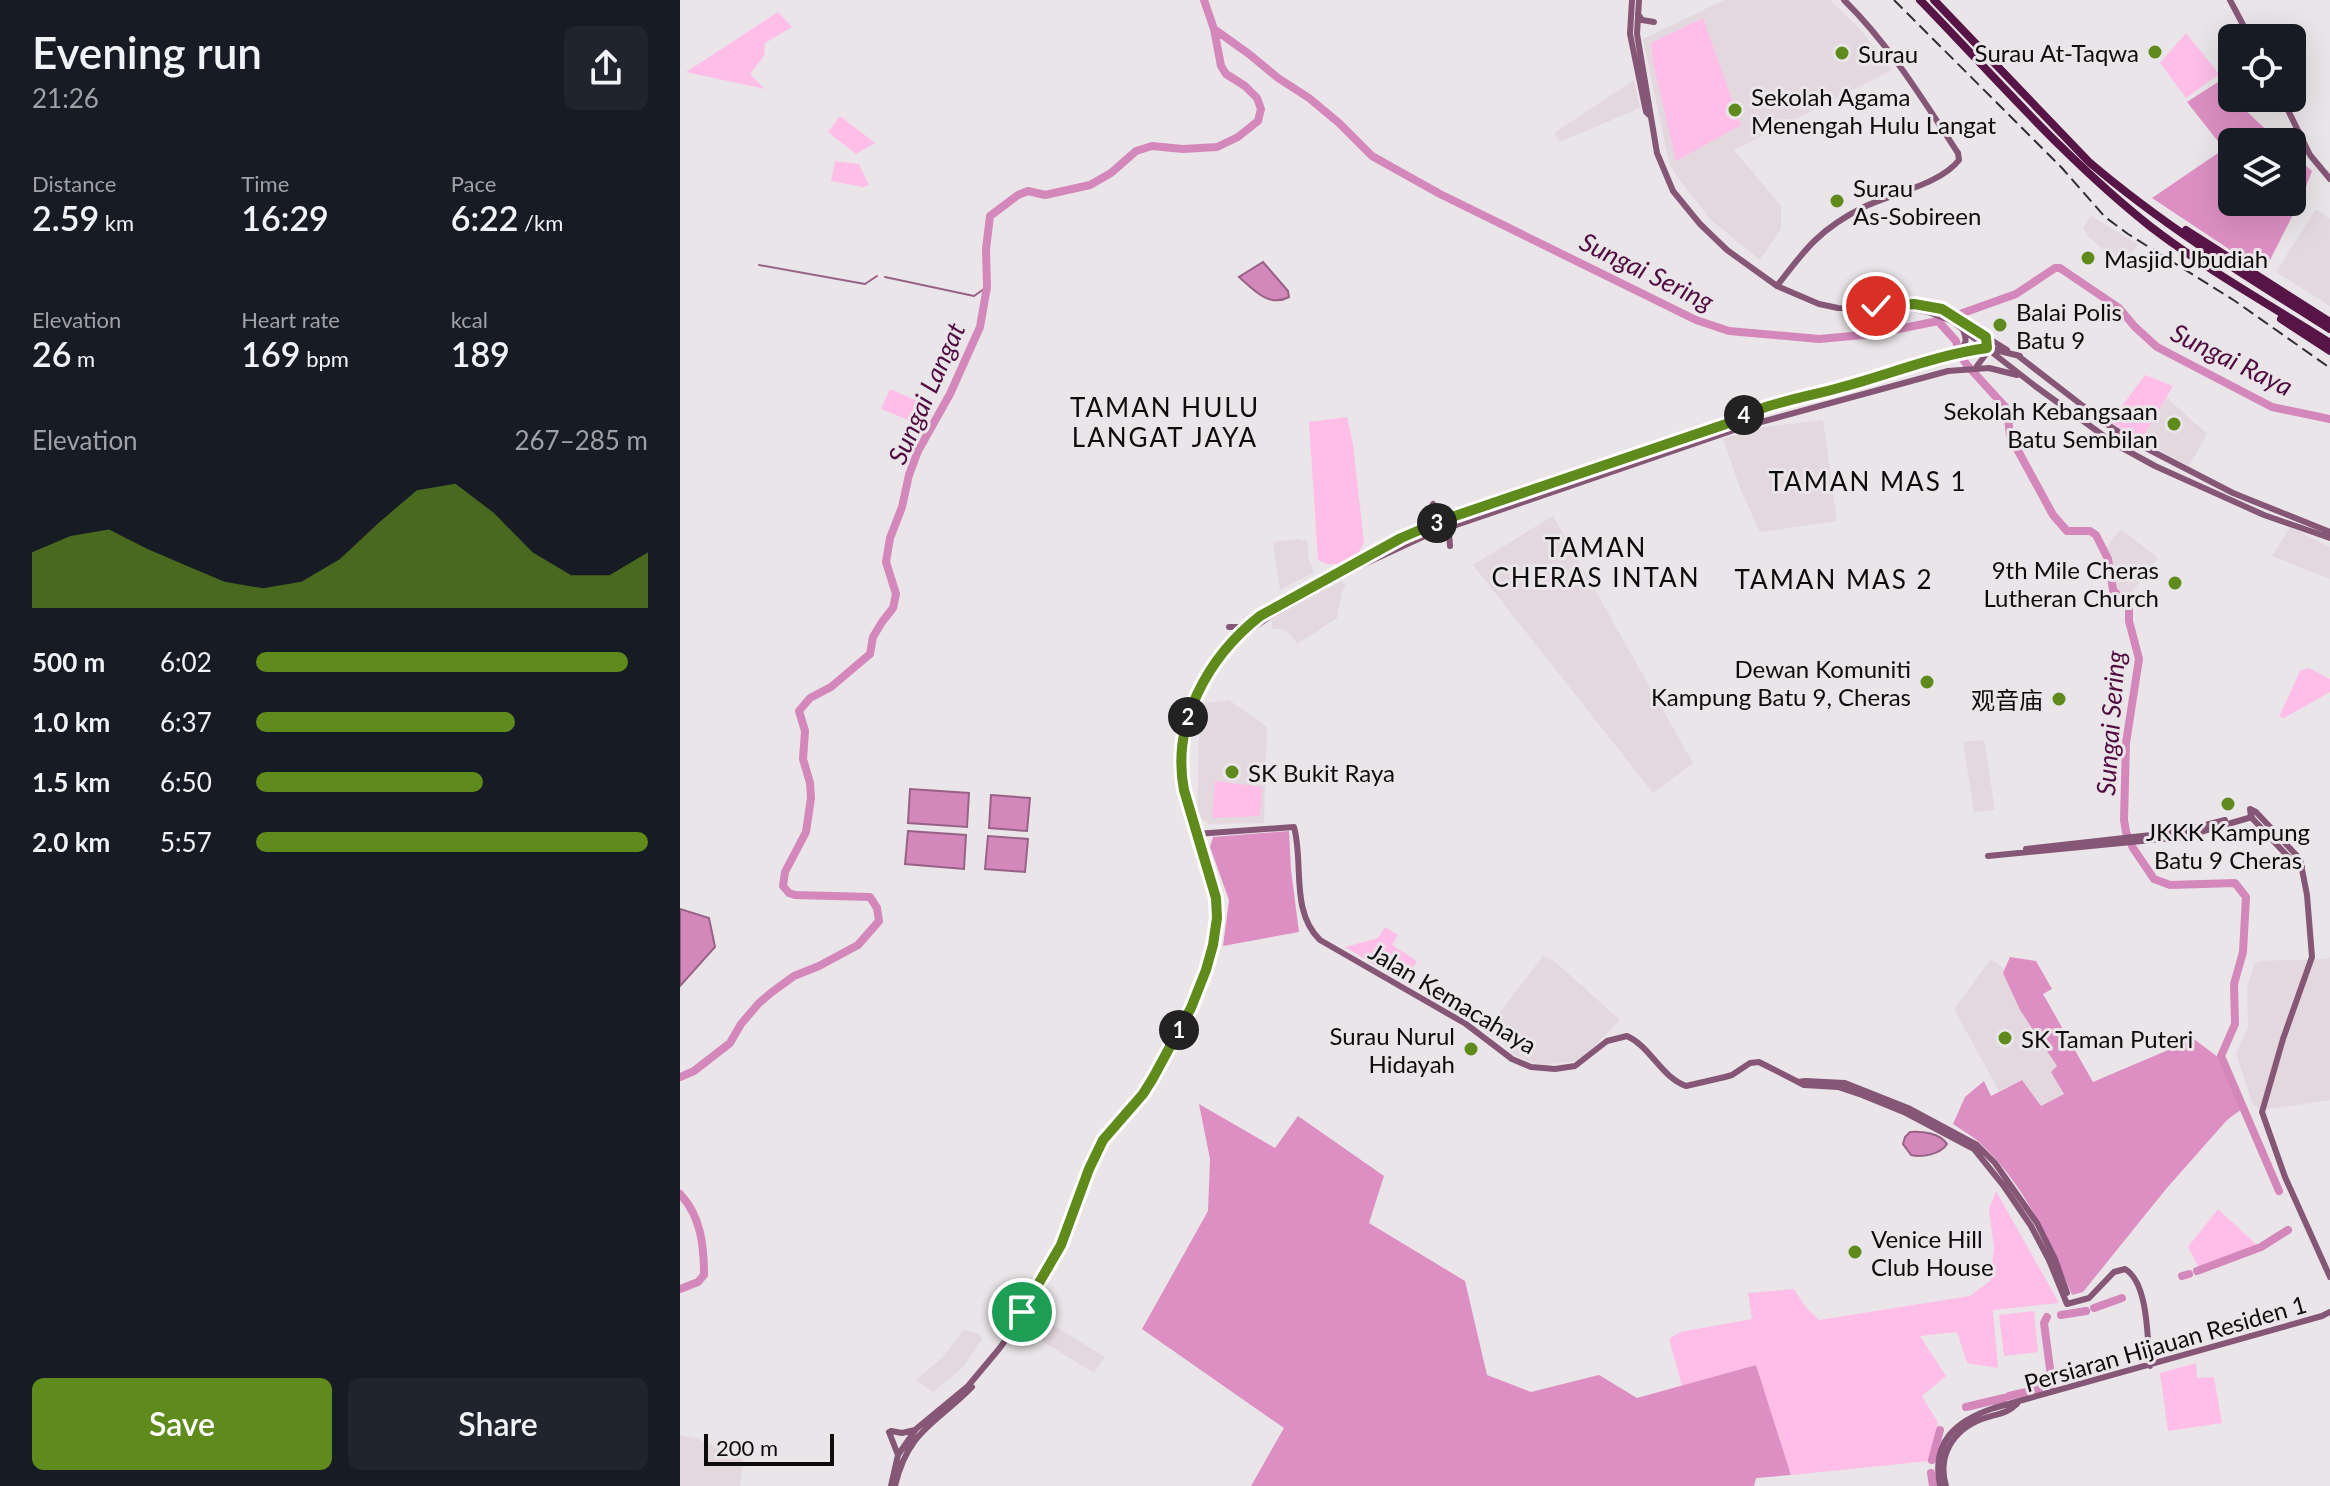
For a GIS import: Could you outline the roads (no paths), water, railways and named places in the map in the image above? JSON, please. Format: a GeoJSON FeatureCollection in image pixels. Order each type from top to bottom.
{"type":"FeatureCollection","features":[{"type":"Feature","properties":{"kind":"highway"},"geometry":{"type":"LineString","coordinates":[[1920,0],[2086,172],[2151,227],[2330,343]]}},
{"type":"Feature","properties":{"kind":"highway"},"geometry":{"type":"LineString","coordinates":[[1936,0],[2089,162],[2115,184],[2210,255],[2330,329]]}},
{"type":"Feature","properties":{"kind":"highway"},"geometry":{"type":"LineString","coordinates":[[2115,184],[2330,322]]}},
{"type":"Feature","properties":{"kind":"highway"},"geometry":{"type":"LineString","coordinates":[[2201,262],[2210,272],[2330,351]]}},
{"type":"Feature","properties":{"kind":"main road"},"geometry":{"type":"LineString","coordinates":[[1632,0],[1630,36],[1646,112],[1650,116]]}},
{"type":"Feature","properties":{"kind":"main road"},"geometry":{"type":"LineString","coordinates":[[1639,0],[1637,34],[1657,153],[1673,191],[1710,235],[1727,250],[1777,286],[1819,304],[1928,312],[1952,321],[2108,440],[2134,455],[2264,515],[2330,538]]}},
{"type":"Feature","properties":{"kind":"main road"},"geometry":{"type":"LineString","coordinates":[[1777,286],[1809,243],[1825,231],[1865,207],[1940,175],[1959,160],[1958,153],[1867,22],[1844,0]]}},
{"type":"Feature","properties":{"kind":"main road"},"geometry":{"type":"LineString","coordinates":[[2230,0],[2243,24]]}},
{"type":"Feature","properties":{"kind":"main road"},"geometry":{"type":"LineString","coordinates":[[1638,14],[1642,20],[1654,22]]}},
{"type":"Feature","properties":{"kind":"main road"},"geometry":{"type":"LineString","coordinates":[[2289,112],[2310,155],[2328,174]]}},
{"type":"Feature","properties":{"kind":"main road"},"geometry":{"type":"LineString","coordinates":[[1847,308],[1914,304],[1928,305],[1949,313],[2020,356],[2105,423],[2138,444],[2233,493],[2330,532]]}},
{"type":"Feature","properties":{"kind":"main road"},"geometry":{"type":"LineString","coordinates":[[1948,371],[1950,354],[1965,343],[1963,329]]}},
{"type":"Feature","properties":{"kind":"main road"},"geometry":{"type":"LineString","coordinates":[[1977,367],[1987,348],[1986,337]]}},
{"type":"Feature","properties":{"kind":"main road"},"geometry":{"type":"LineString","coordinates":[[1238,638],[1281,610],[1455,516],[1729,423],[1765,407],[1845,387],[1950,354],[1987,348],[2020,356]]}},
{"type":"Feature","properties":{"kind":"main road"},"geometry":{"type":"LineString","coordinates":[[893,1486],[898,1455],[916,1429],[968,1386],[1015,1327],[1061,1245],[1103,1140],[1143,1094],[1191,1008],[1213,945],[1217,908],[1182,777],[1182,742],[1193,702],[1209,672],[1246,627],[1260,616],[1401,538],[1457,524],[1743,427],[1948,371],[1977,367],[2024,377]]}},
{"type":"Feature","properties":{"kind":"main road"},"geometry":{"type":"LineString","coordinates":[[2035,386],[2033,376],[2039,371]]}},
{"type":"Feature","properties":{"kind":"main road"},"geometry":{"type":"LineString","coordinates":[[1424,532],[1433,504],[1440,513],[1455,516]]}},
{"type":"Feature","properties":{"kind":"main road"},"geometry":{"type":"LineString","coordinates":[[1424,532],[1436,535],[1449,545],[1449,532],[1457,524]]}},
{"type":"Feature","properties":{"kind":"main road"},"geometry":{"type":"LineString","coordinates":[[1229,627],[1246,627]]}},
{"type":"Feature","properties":{"kind":"main road"},"geometry":{"type":"LineString","coordinates":[[2119,841],[1988,856],[1993,853],[2119,841],[2134,840],[2254,814],[2294,863],[2302,867],[2306,881],[2312,957],[2283,1039],[2262,1112],[2285,1177],[2330,1277]]}},
{"type":"Feature","properties":{"kind":"main road"},"geometry":{"type":"LineString","coordinates":[[1192,819],[1210,832]]}},
{"type":"Feature","properties":{"kind":"main road","name":"Jalan Kemacahaya"},"geometry":{"type":"LineString","coordinates":[[1196,834],[1294,827],[1297,870],[1306,921],[1312,932],[1320,940],[1466,1024],[1522,1064],[1548,1069],[1575,1066],[1607,1041],[1627,1036],[1638,1043],[1669,1077],[1686,1086],[1732,1075],[1754,1061],[1804,1085],[1838,1087],[1862,1095],[1906,1113],[1974,1149],[2031,1226],[2069,1304]]}},
{"type":"Feature","properties":{"kind":"main road","name":"Jalan Kemacahaya"},"geometry":{"type":"LineString","coordinates":[[1798,1082],[1845,1083],[1908,1108],[1977,1145],[1995,1163],[2037,1223],[2055,1259],[2069,1304]]}},
{"type":"Feature","properties":{"kind":"main road"},"geometry":{"type":"LineString","coordinates":[[2069,1304],[2089,1298],[2115,1271],[2130,1271],[2144,1305],[2150,1366]]}},
{"type":"Feature","properties":{"kind":"main road","name":"Persiaran Hijauan Residen 1"},"geometry":{"type":"LineString","coordinates":[[1943,1486],[1948,1448],[1970,1421],[2011,1411],[2018,1403],[2327,1315]]}},
{"type":"Feature","properties":{"kind":"main road"},"geometry":{"type":"LineString","coordinates":[[893,1486],[911,1444],[980,1379],[999,1349]]}},
{"type":"Feature","properties":{"kind":"main road"},"geometry":{"type":"LineString","coordinates":[[898,1455],[890,1431],[902,1433],[916,1429]]}},
{"type":"Feature","properties":{"kind":"waterway","name":"Sungai Langat"},"geometry":{"type":"LineString","coordinates":[[680,1077],[694,1071],[730,1043],[741,1024],[772,992],[794,976],[858,945],[879,921],[877,908],[870,897],[795,895],[783,886],[785,872],[806,832],[811,798],[803,759],[805,731],[799,711],[810,698],[831,687],[870,654],[873,637],[893,608],[896,594],[886,562],[890,538],[918,451],[950,394],[980,327],[987,287],[986,249],[990,216],[1028,191],[1045,195],[1090,185],[1111,173],[1136,151],[1152,146],[1183,149],[1217,147],[1238,137],[1258,121],[1261,109],[1257,98],[1226,74],[1221,66],[1214,29],[1204,0]]}},
{"type":"Feature","properties":{"kind":"waterway","name":"Sungai Sering"},"geometry":{"type":"LineString","coordinates":[[1214,29],[1309,98],[1372,156],[1440,194],[1696,320],[1729,331],[1819,339],[1874,334],[1938,321],[1956,341],[1967,365],[2007,409],[2010,436],[2053,515],[2067,531],[2090,531],[2096,535],[2108,559],[2113,590],[2129,608],[2129,621],[2139,659],[2126,743],[2124,820],[2133,848],[2154,879],[2170,885],[2235,883],[2246,897],[2243,952],[2234,984],[2235,1024],[2221,1056],[2279,1191]]}},
{"type":"Feature","properties":{"kind":"waterway"},"geometry":{"type":"LineString","coordinates":[[759,265],[865,284],[877,276]]}},
{"type":"Feature","properties":{"kind":"waterway","name":"Sungai Raya"},"geometry":{"type":"LineString","coordinates":[[1960,314],[2016,294],[2055,268],[2060,268],[2119,308],[2157,347],[2272,407],[2330,419]]}},
{"type":"Feature","properties":{"kind":"waterway"},"geometry":{"type":"LineString","coordinates":[[885,277],[974,296],[987,287]]}},
{"type":"Feature","properties":{"kind":"waterway","name":"Sungai Langat"},"geometry":{"type":"LineString","coordinates":[[680,1194],[693,1212],[700,1232],[704,1275],[698,1282],[680,1289]]}},
{"type":"Feature","properties":{"kind":"waterway"},"geometry":{"type":"LineString","coordinates":[[2197,1271],[2261,1247],[2288,1230]]}},
{"type":"Feature","properties":{"kind":"waterway"},"geometry":{"type":"LineString","coordinates":[[2182,1276],[2189,1274]]}},
{"type":"Feature","properties":{"kind":"waterway"},"geometry":{"type":"LineString","coordinates":[[2094,1308],[2122,1298]]}},
{"type":"Feature","properties":{"kind":"waterway"},"geometry":{"type":"LineString","coordinates":[[2061,1315],[2086,1311]]}},
{"type":"Feature","properties":{"kind":"waterway"},"geometry":{"type":"LineString","coordinates":[[2047,1317],[2044,1323],[2052,1384],[2048,1387]]}},
{"type":"Feature","properties":{"kind":"waterway"},"geometry":{"type":"LineString","coordinates":[[2009,1396],[2039,1389]]}},
{"type":"Feature","properties":{"kind":"waterway"},"geometry":{"type":"LineString","coordinates":[[1966,1407],[2004,1398]]}},
{"type":"Feature","properties":{"kind":"waterway"},"geometry":{"type":"LineString","coordinates":[[1932,1460],[1940,1430]]}},
{"type":"Feature","properties":{"kind":"waterway"},"geometry":{"type":"LineString","coordinates":[[1931,1473],[1933,1486]]}},
{"type":"Feature","properties":{"kind":"railway"},"geometry":{"type":"LineString","coordinates":[[1894,0],[2062,168],[2105,217],[2235,301],[2330,368]]}},
{"type":"Feature","properties":{"kind":"place","name":"Surau At-Taqwa"},"geometry":{"type":"Point","coordinates":[2155,52]}},
{"type":"Feature","properties":{"kind":"place","name":"Surau"},"geometry":{"type":"Point","coordinates":[1842,53]}},
{"type":"Feature","properties":{"kind":"place","name":"Sekolah Agama Menengah Hulu Langat"},"geometry":{"type":"Point","coordinates":[1735,110]}},
{"type":"Feature","properties":{"kind":"place","name":"Surau As-Sobireen"},"geometry":{"type":"Point","coordinates":[1837,201]}},
{"type":"Feature","properties":{"kind":"place","name":"Masjid Ubudiah"},"geometry":{"type":"Point","coordinates":[2088,258]}},
{"type":"Feature","properties":{"kind":"place","name":"Balai Polis Batu 9"},"geometry":{"type":"Point","coordinates":[2000,325]}},
{"type":"Feature","properties":{"kind":"place","name":"Sekolah Kebangsaan Batu Sembilan"},"geometry":{"type":"Point","coordinates":[2174,424]}},
{"type":"Feature","properties":{"kind":"place","name":"9th Mile Cheras Lutheran Church"},"geometry":{"type":"Point","coordinates":[2175,583]}},
{"type":"Feature","properties":{"kind":"place","name":"Dewan Komuniti Kampung Batu 9, Cheras"},"geometry":{"type":"Point","coordinates":[1927,682]}},
{"type":"Feature","properties":{"kind":"place","name":"观音庙"},"geometry":{"type":"Point","coordinates":[2059,699]}},
{"type":"Feature","properties":{"kind":"place","name":"SK Bukit Raya"},"geometry":{"type":"Point","coordinates":[1232,772]}},
{"type":"Feature","properties":{"kind":"place","name":"JKKK Kampung Batu 9 Cheras"},"geometry":{"type":"Point","coordinates":[2228,804]}},
{"type":"Feature","properties":{"kind":"place","name":"SK Taman Puteri"},"geometry":{"type":"Point","coordinates":[2005,1038]}},
{"type":"Feature","properties":{"kind":"place","name":"Surau Nurul Hidayah"},"geometry":{"type":"Point","coordinates":[1471,1049]}},
{"type":"Feature","properties":{"kind":"place","name":"Venice Hill Club House"},"geometry":{"type":"Point","coordinates":[1855,1252]}},
{"type":"Feature","properties":{"kind":"district","name":"TAMAN HULU LANGAT JAYA"},"geometry":{"type":"Point","coordinates":[1165,422]}},
{"type":"Feature","properties":{"kind":"district","name":"TAMAN MAS 1"},"geometry":{"type":"Point","coordinates":[1868,481]}},
{"type":"Feature","properties":{"kind":"district","name":"TAMAN CHERAS INTAN"},"geometry":{"type":"Point","coordinates":[1596,562]}},
{"type":"Feature","properties":{"kind":"district","name":"TAMAN MAS 2"},"geometry":{"type":"Point","coordinates":[1834,579]}}]}
